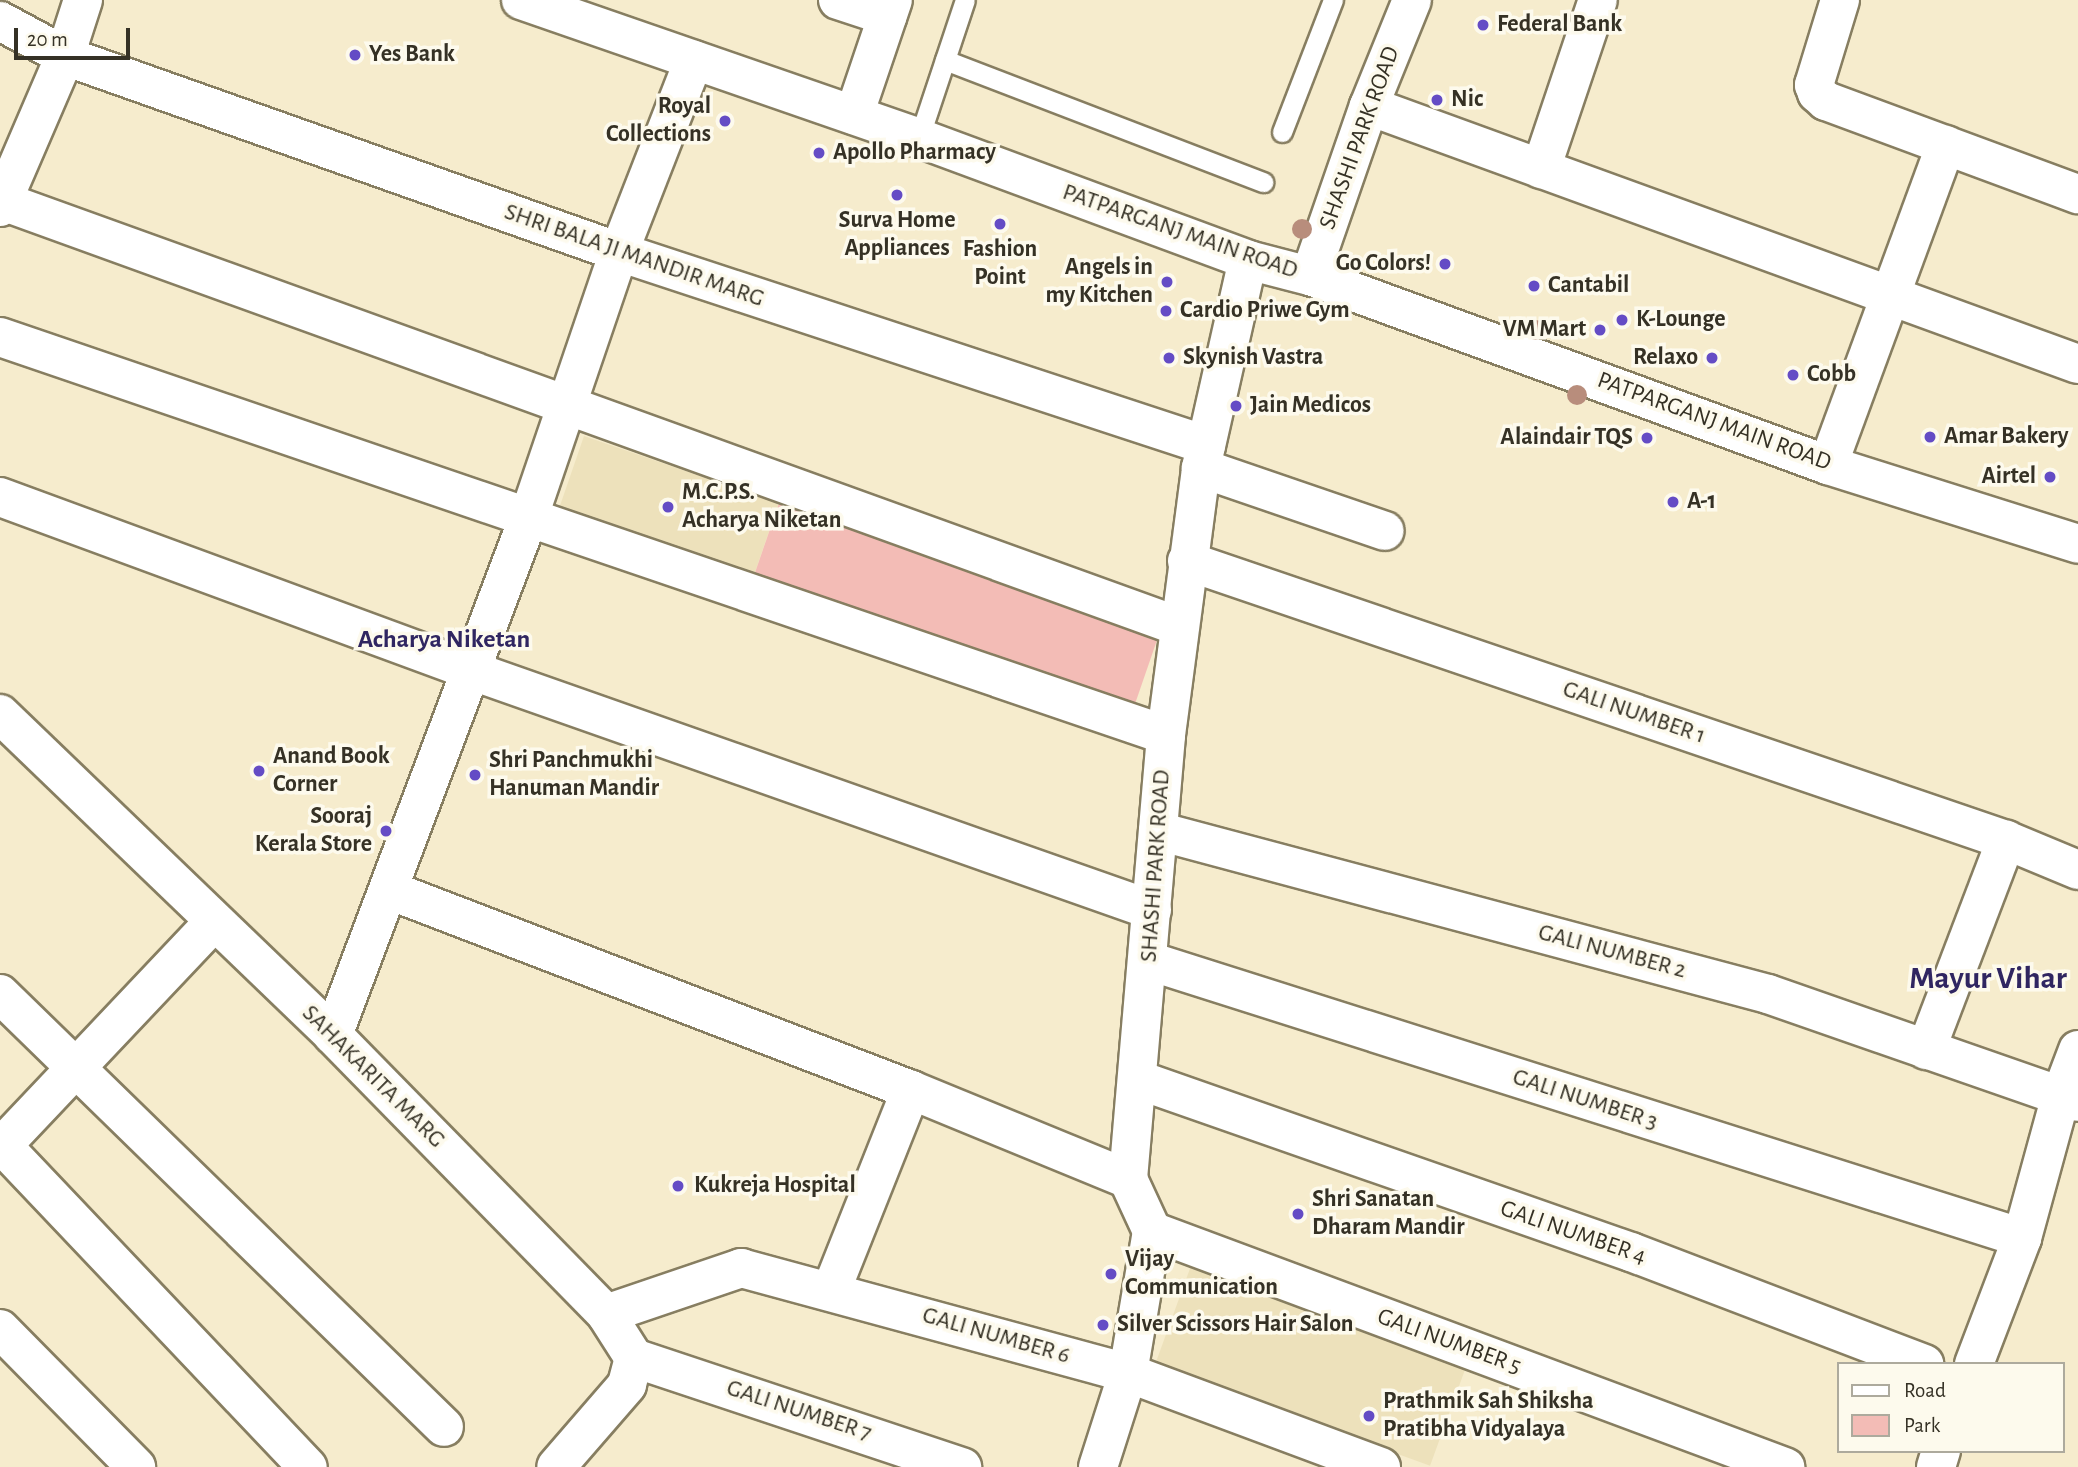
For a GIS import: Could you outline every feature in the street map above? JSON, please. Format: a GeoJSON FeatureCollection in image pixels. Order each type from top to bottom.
{"type":"FeatureCollection","features":[{"type":"Feature","properties":{"kind":"street"},"geometry":{"type":"LineString","coordinates":[[83,0],[65,56],[1,204],[567,403],[578,412],[1178,626]]}},
{"type":"Feature","properties":{"kind":"street","name":"PATPARGANJ MAIN ROAD"},"geometry":{"type":"LineString","coordinates":[[521,0],[919,138],[1248,260],[1310,276],[1828,465],[2078,544]]}},
{"type":"Feature","properties":{"kind":"street"},"geometry":{"type":"LineString","coordinates":[[838,0],[890,8],[854,115]]}},
{"type":"Feature","properties":{"kind":"street","name":"SHASHI PARK ROAD"},"geometry":{"type":"LineString","coordinates":[[1310,276],[1369,106],[1412,0]]}},
{"type":"Feature","properties":{"kind":"street"},"geometry":{"type":"LineString","coordinates":[[1541,169],[1598,0]]}},
{"type":"Feature","properties":{"kind":"street"},"geometry":{"type":"LineString","coordinates":[[1840,0],[1814,85],[1816,93],[2078,194]]}},
{"type":"Feature","properties":{"kind":"street","name":"SHRI BALA JI MANDIR MARG"},"geometry":{"type":"LineString","coordinates":[[0,21],[65,56],[1204,457],[1385,531]]}},
{"type":"Feature","properties":{"kind":"street"},"geometry":{"type":"LineString","coordinates":[[333,1035],[528,519],[619,253],[694,60]]}},
{"type":"Feature","properties":{"kind":"street"},"geometry":{"type":"LineString","coordinates":[[1369,106],[2078,364]]}},
{"type":"Feature","properties":{"kind":"street"},"geometry":{"type":"LineString","coordinates":[[1828,465],[1946,145]]}},
{"type":"Feature","properties":{"kind":"street","name":"SHASHI PARK ROAD"},"geometry":{"type":"LineString","coordinates":[[1128,1179],[1139,1080],[1166,735],[1178,626],[1204,457],[1248,260]]}},
{"type":"Feature","properties":{"kind":"street"},"geometry":{"type":"LineString","coordinates":[[0,337],[1166,735]]}},
{"type":"Feature","properties":{"kind":"street"},"geometry":{"type":"LineString","coordinates":[[0,496],[470,670],[1152,910]]}},
{"type":"Feature","properties":{"kind":"street","name":"GALI NUMBER 1"},"geometry":{"type":"LineString","coordinates":[[1187,561],[2006,840],[2078,870]]}},
{"type":"Feature","properties":{"kind":"street","name":"SAHAKARITA MARG"},"geometry":{"type":"LineString","coordinates":[[0,714],[213,923],[333,1035],[606,1314],[634,1358]]}},
{"type":"Feature","properties":{"kind":"street","name":"GALI NUMBER 2"},"geometry":{"type":"LineString","coordinates":[[1158,831],[1768,994],[1926,1051],[2069,1098]]}},
{"type":"Feature","properties":{"kind":"street"},"geometry":{"type":"LineString","coordinates":[[1926,1051],[2006,840]]}},
{"type":"Feature","properties":{"kind":"street"},"geometry":{"type":"LineString","coordinates":[[389,890],[911,1090],[1128,1179],[1152,1231],[1128,1373],[1098,1467]]}},
{"type":"Feature","properties":{"kind":"street"},"geometry":{"type":"LineString","coordinates":[[213,923],[1,1145],[308,1467]]}},
{"type":"Feature","properties":{"kind":"street","name":"GALI NUMBER 3"},"geometry":{"type":"LineString","coordinates":[[1149,961],[2021,1238]]}},
{"type":"Feature","properties":{"kind":"street"},"geometry":{"type":"LineString","coordinates":[[0,994],[444,1427]]}},
{"type":"Feature","properties":{"kind":"street"},"geometry":{"type":"LineString","coordinates":[[1975,1362],[2069,1098],[2078,1050]]}},
{"type":"Feature","properties":{"kind":"street","name":"GALI NUMBER 4"},"geometry":{"type":"LineString","coordinates":[[1139,1080],[1631,1252],[1919,1362]]}},
{"type":"Feature","properties":{"kind":"street"},"geometry":{"type":"LineString","coordinates":[[832,1289],[911,1090]]}},
{"type":"Feature","properties":{"kind":"street","name":"GALI NUMBER 5"},"geometry":{"type":"LineString","coordinates":[[1152,1231],[1785,1467]]}},
{"type":"Feature","properties":{"kind":"street","name":"GALI NUMBER 6"},"geometry":{"type":"LineString","coordinates":[[606,1314],[741,1268],[832,1289],[1128,1373],[1381,1467]]}},
{"type":"Feature","properties":{"kind":"street"},"geometry":{"type":"LineString","coordinates":[[0,1329],[136,1467]]}},
{"type":"Feature","properties":{"kind":"street"},"geometry":{"type":"LineString","coordinates":[[565,1466],[627,1385],[634,1358]]}},
{"type":"Feature","properties":{"kind":"street","name":"GALI NUMBER 7"},"geometry":{"type":"LineString","coordinates":[[634,1358],[962,1467]]}},
{"type":"Feature","properties":{"kind":"lane"},"geometry":{"type":"LineString","coordinates":[[919,138],[965,0]]}},
{"type":"Feature","properties":{"kind":"lane"},"geometry":{"type":"LineString","coordinates":[[1282,132],[1333,0]]}},
{"type":"Feature","properties":{"kind":"lane"},"geometry":{"type":"LineString","coordinates":[[945,60],[1263,182]]}},
{"type":"Feature","properties":{"kind":"shaded area","name":"M.C.P.S. Acharya Niketan"},"geometry":{"type":"Polygon","coordinates":[[[584,436],[779,503],[752,580],[558,513],[584,436]]]}},
{"type":"Feature","properties":{"kind":"shaded area","name":"Prathmik Sah Shiksha Pratibha Vidyalaya"},"geometry":{"type":"Polygon","coordinates":[[[1192,1263],[1467,1363],[1430,1466],[1155,1365],[1192,1263]]]}},
{"type":"Feature","properties":{"kind":"green space"},"geometry":{"type":"Polygon","coordinates":[[[779,503],[1159,634],[1133,710],[753,580],[779,503]]]}},
{"type":"Feature","properties":{"kind":"place","name":"Federal Bank"},"geometry":{"type":"Point","coordinates":[1483,25]}},
{"type":"Feature","properties":{"kind":"place","name":"Yes Bank"},"geometry":{"type":"Point","coordinates":[355,55]}},
{"type":"Feature","properties":{"kind":"place","name":"Nic"},"geometry":{"type":"Point","coordinates":[1437,100]}},
{"type":"Feature","properties":{"kind":"place","name":"Royal Collections"},"geometry":{"type":"Point","coordinates":[725,121]}},
{"type":"Feature","properties":{"kind":"place","name":"Apollo Pharmacy"},"geometry":{"type":"Point","coordinates":[819,153]}},
{"type":"Feature","properties":{"kind":"place","name":"Surva Home Appliances"},"geometry":{"type":"Point","coordinates":[897,195]}},
{"type":"Feature","properties":{"kind":"place","name":"Fashion Point"},"geometry":{"type":"Point","coordinates":[1000,224]}},
{"type":"Feature","properties":{"kind":"place","name":"Go Colors!"},"geometry":{"type":"Point","coordinates":[1445,264]}},
{"type":"Feature","properties":{"kind":"place","name":"Angels in my Kitchen"},"geometry":{"type":"Point","coordinates":[1167,282]}},
{"type":"Feature","properties":{"kind":"place","name":"Cantabil"},"geometry":{"type":"Point","coordinates":[1534,286]}},
{"type":"Feature","properties":{"kind":"place","name":"Cardio Priwe Gym"},"geometry":{"type":"Point","coordinates":[1166,311]}},
{"type":"Feature","properties":{"kind":"place","name":"K-Lounge"},"geometry":{"type":"Point","coordinates":[1622,320]}},
{"type":"Feature","properties":{"kind":"place","name":"VM Mart"},"geometry":{"type":"Point","coordinates":[1600,330]}},
{"type":"Feature","properties":{"kind":"place","name":"Skynish Vastra"},"geometry":{"type":"Point","coordinates":[1169,358]}},
{"type":"Feature","properties":{"kind":"place","name":"Relaxo"},"geometry":{"type":"Point","coordinates":[1712,358]}},
{"type":"Feature","properties":{"kind":"place","name":"Cobb"},"geometry":{"type":"Point","coordinates":[1793,375]}},
{"type":"Feature","properties":{"kind":"place","name":"Jain Medicos"},"geometry":{"type":"Point","coordinates":[1236,406]}},
{"type":"Feature","properties":{"kind":"place","name":"Amar Bakery"},"geometry":{"type":"Point","coordinates":[1930,437]}},
{"type":"Feature","properties":{"kind":"place","name":"Alaindair TQS"},"geometry":{"type":"Point","coordinates":[1647,438]}},
{"type":"Feature","properties":{"kind":"place","name":"Airtel"},"geometry":{"type":"Point","coordinates":[2050,477]}},
{"type":"Feature","properties":{"kind":"place","name":"A-1"},"geometry":{"type":"Point","coordinates":[1673,502]}},
{"type":"Feature","properties":{"kind":"place","name":"M.C.P.S. Acharya Niketan"},"geometry":{"type":"Point","coordinates":[668,507]}},
{"type":"Feature","properties":{"kind":"place","name":"Anand Book Corner"},"geometry":{"type":"Point","coordinates":[259,771]}},
{"type":"Feature","properties":{"kind":"place","name":"Shri Panchmukhi Hanuman Mandir"},"geometry":{"type":"Point","coordinates":[475,775]}},
{"type":"Feature","properties":{"kind":"place","name":"Sooraj Kerala Store"},"geometry":{"type":"Point","coordinates":[386,831]}},
{"type":"Feature","properties":{"kind":"place","name":"Kukreja Hospital"},"geometry":{"type":"Point","coordinates":[678,1186]}},
{"type":"Feature","properties":{"kind":"place","name":"Shri Sanatan Dharam Mandir"},"geometry":{"type":"Point","coordinates":[1298,1214]}},
{"type":"Feature","properties":{"kind":"place","name":"Vijay Communication"},"geometry":{"type":"Point","coordinates":[1111,1274]}},
{"type":"Feature","properties":{"kind":"place","name":"Silver Scissors Hair Salon"},"geometry":{"type":"Point","coordinates":[1103,1325]}},
{"type":"Feature","properties":{"kind":"place","name":"Prathmik Sah Shiksha Pratibha Vidyalaya"},"geometry":{"type":"Point","coordinates":[1369,1416]}},
{"type":"Feature","properties":{"kind":"district","name":"Acharya Niketan"},"geometry":{"type":"Point","coordinates":[444,640]}},
{"type":"Feature","properties":{"kind":"district","name":"Mayur Vihar"},"geometry":{"type":"Point","coordinates":[1988,978]}}]}
